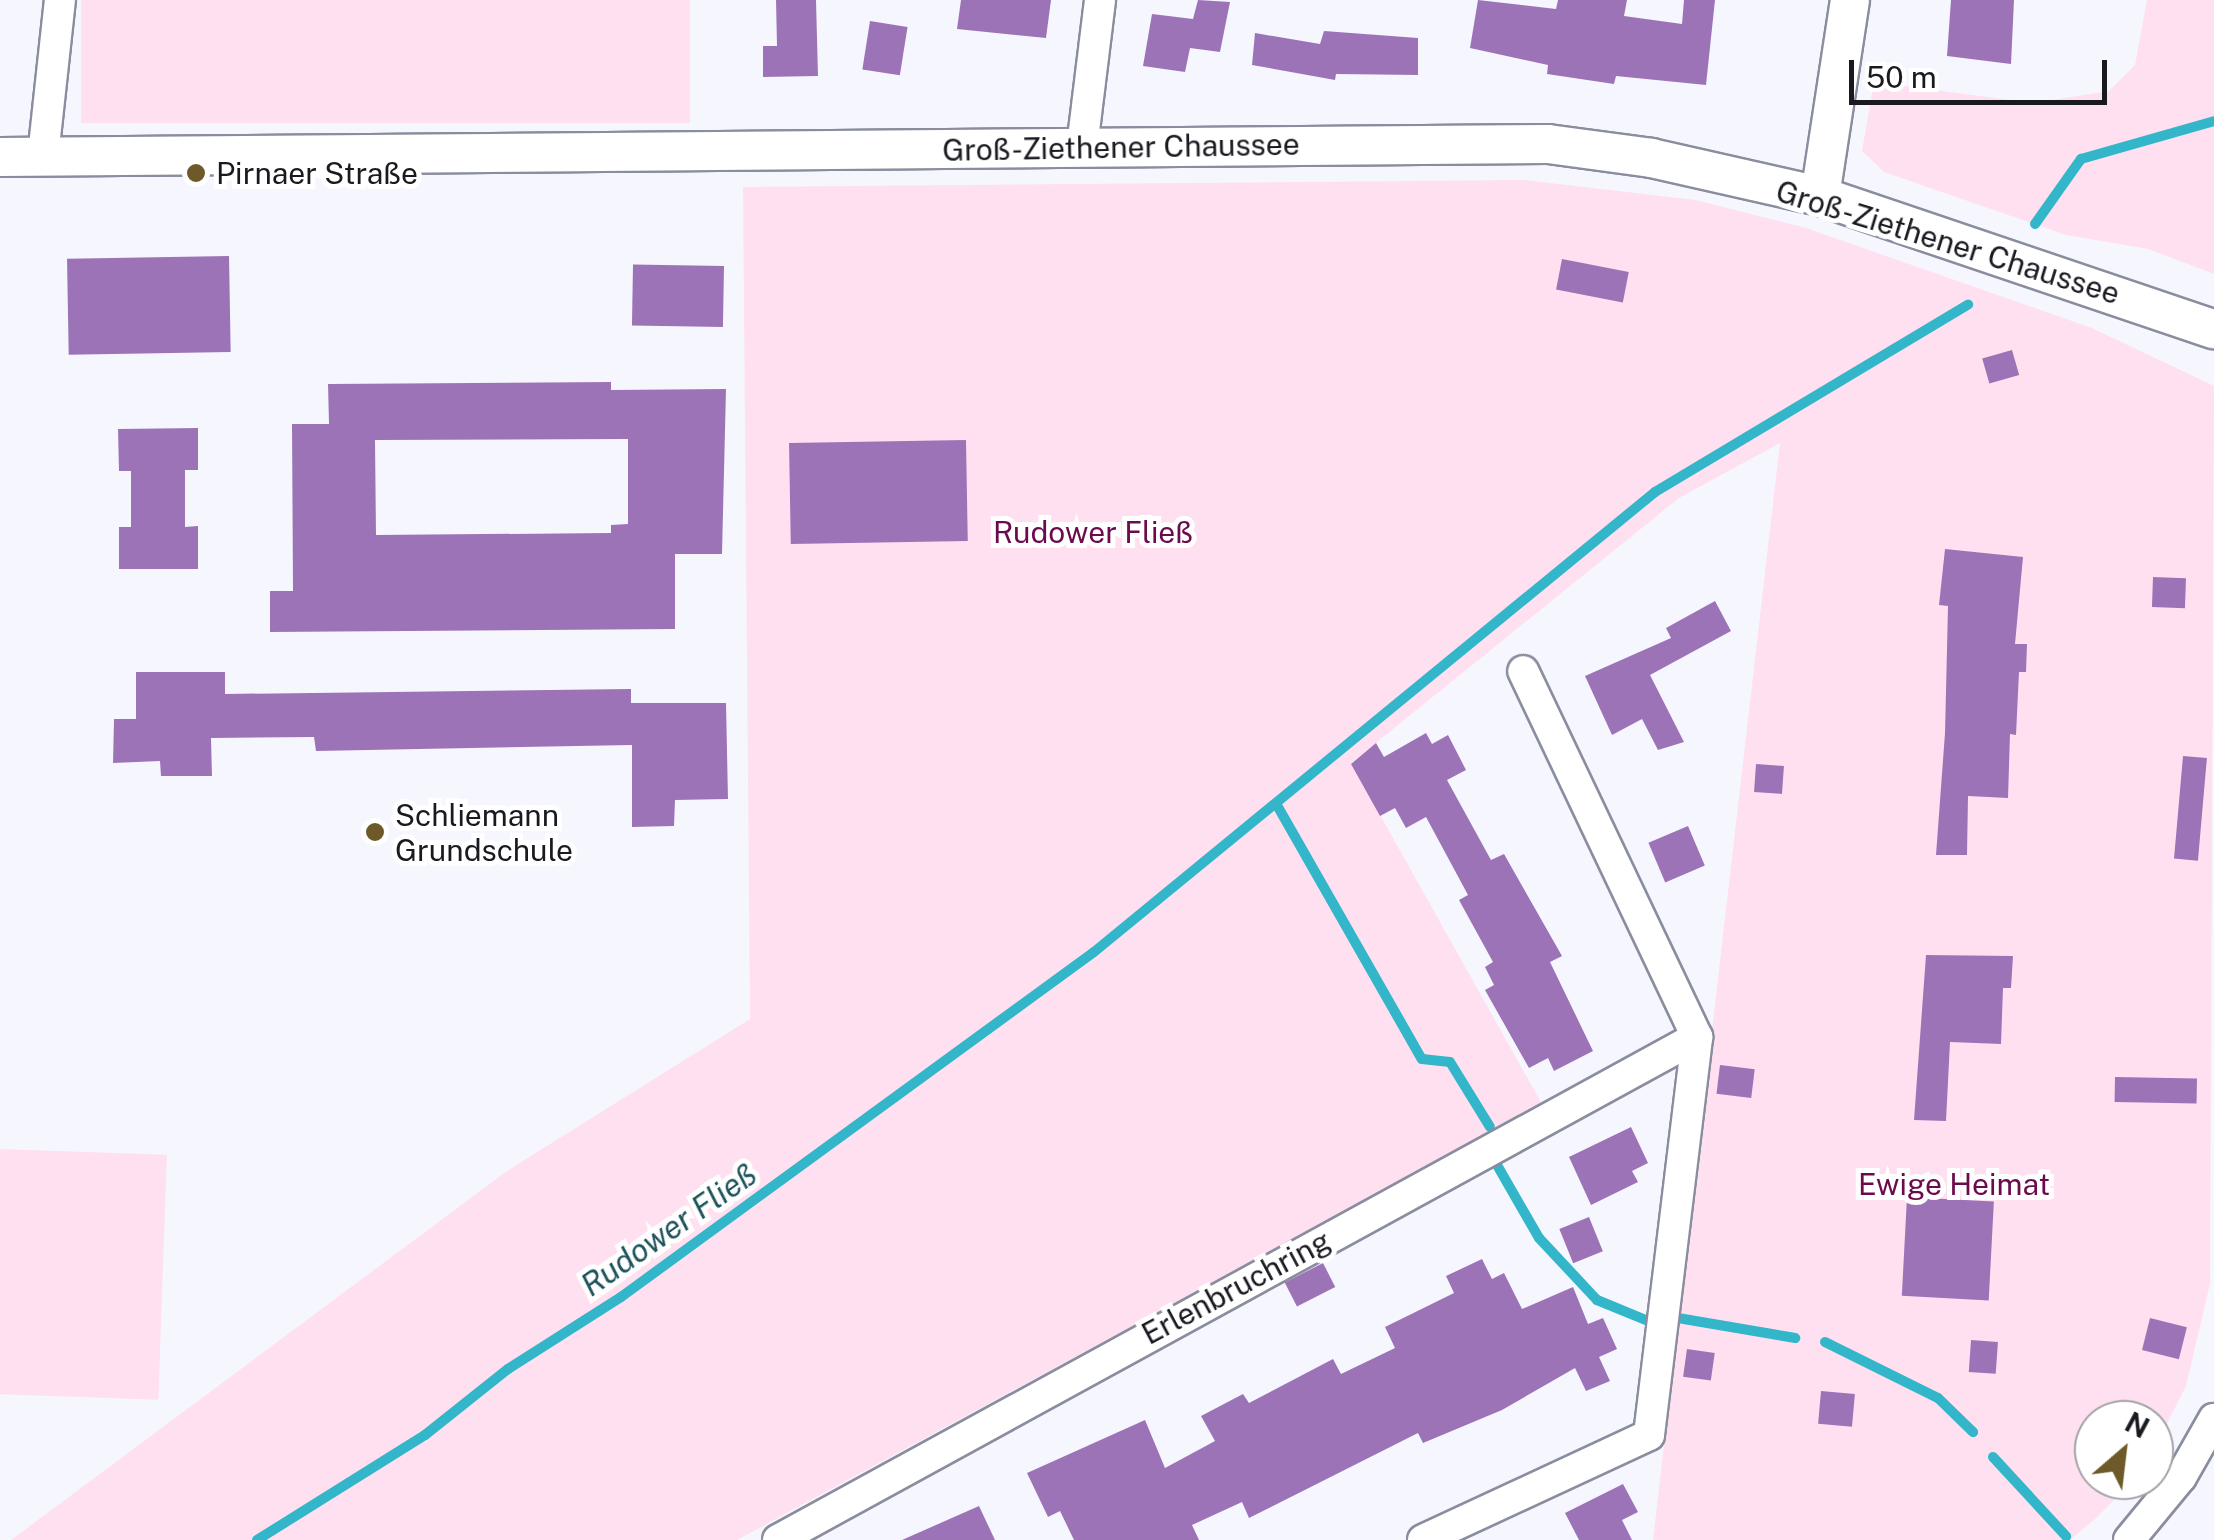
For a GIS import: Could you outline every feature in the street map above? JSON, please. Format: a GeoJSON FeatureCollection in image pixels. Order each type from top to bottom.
{"type":"FeatureCollection","features":[{"type":"Feature","properties":{"kind":"street"},"geometry":{"type":"LineString","coordinates":[[43,156],[60,0]]}},
{"type":"Feature","properties":{"kind":"street"},"geometry":{"type":"LineString","coordinates":[[1082,147],[1100,0]]}},
{"type":"Feature","properties":{"kind":"street"},"geometry":{"type":"LineString","coordinates":[[1820,196],[1850,0]]}},
{"type":"Feature","properties":{"kind":"street","name":"Groß-Ziethener Chaussee"},"geometry":{"type":"LineString","coordinates":[[0,157],[1548,144],[1651,158],[1820,196],[2214,329]]}},
{"type":"Feature","properties":{"kind":"street"},"geometry":{"type":"LineString","coordinates":[[1423,1540],[1649,1434],[1697,1037],[1524,671]]}},
{"type":"Feature","properties":{"kind":"street","name":"Erlenbruchring"},"geometry":{"type":"LineString","coordinates":[[778,1540],[1697,1037]]}},
{"type":"Feature","properties":{"kind":"street"},"geometry":{"type":"LineString","coordinates":[[2129,1540],[2181,1477],[2214,1419]]}},
{"type":"Feature","properties":{"kind":"green space"},"geometry":{"type":"Polygon","coordinates":[[[81,0],[690,0],[690,123],[81,123],[81,0]]]}},
{"type":"Feature","properties":{"kind":"green space"},"geometry":{"type":"Polygon","coordinates":[[[2147,0],[2214,0],[2214,274],[2148,249],[2066,235],[1884,172],[1862,151],[1874,82],[2033,103],[2109,91],[2135,65],[2147,0]]]}},
{"type":"Feature","properties":{"kind":"green space","name":"Rudower Fließ"},"geometry":{"type":"Polygon","coordinates":[[[1523,180],[1696,200],[1806,228],[2092,328],[2214,386],[2210,1284],[2186,1386],[2174,1410],[2174,1400],[2074,1400],[2074,1500],[2114,1500],[2070,1540],[1653,1540],[1780,443],[1679,498],[1351,763],[1542,1104],[737,1540],[11,1540],[507,1171],[750,1019],[743,187],[1523,180]]]}},
{"type":"Feature","properties":{"kind":"green space"},"geometry":{"type":"Polygon","coordinates":[[[0,1149],[167,1155],[158,1400],[0,1394],[0,1149]]]}},
{"type":"Feature","properties":{"kind":"building"},"geometry":{"type":"Polygon","coordinates":[[[776,0],[816,0],[818,76],[763,77],[763,46],[777,46],[776,0]]]}},
{"type":"Feature","properties":{"kind":"building"},"geometry":{"type":"Polygon","coordinates":[[[961,0],[1051,0],[1046,38],[957,29],[961,0]]]}},
{"type":"Feature","properties":{"kind":"building"},"geometry":{"type":"Polygon","coordinates":[[[1198,0],[1230,2],[1220,52],[1190,48],[1185,72],[1143,66],[1152,14],[1193,19],[1198,0]]]}},
{"type":"Feature","properties":{"kind":"building"},"geometry":{"type":"Polygon","coordinates":[[[1478,0],[1556,9],[1558,0],[1627,0],[1624,16],[1682,24],[1684,0],[1715,0],[1706,85],[1616,76],[1614,84],[1547,74],[1548,65],[1470,48],[1478,0]]]}},
{"type":"Feature","properties":{"kind":"building"},"geometry":{"type":"Polygon","coordinates":[[[1951,0],[2014,0],[2011,64],[1947,56],[1951,0]]]}},
{"type":"Feature","properties":{"kind":"building"},"geometry":{"type":"Polygon","coordinates":[[[870,21],[908,27],[900,75],[862,69],[870,21]]]}},
{"type":"Feature","properties":{"kind":"building"},"geometry":{"type":"Polygon","coordinates":[[[1324,31],[1418,38],[1418,75],[1336,74],[1335,80],[1252,65],[1255,33],[1320,44],[1324,31]]]}},
{"type":"Feature","properties":{"kind":"building"},"geometry":{"type":"Polygon","coordinates":[[[229,256],[231,352],[69,355],[67,259],[229,256]]]}},
{"type":"Feature","properties":{"kind":"building"},"geometry":{"type":"Polygon","coordinates":[[[1562,259],[1629,272],[1623,302],[1556,289],[1562,259]]]}},
{"type":"Feature","properties":{"kind":"building"},"geometry":{"type":"Polygon","coordinates":[[[633,264],[724,266],[723,327],[632,325],[633,264]]]}},
{"type":"Feature","properties":{"kind":"building"},"geometry":{"type":"Polygon","coordinates":[[[2012,350],[2019,375],[1989,384],[1982,359],[2012,350]]]}},
{"type":"Feature","properties":{"kind":"building"},"geometry":{"type":"Polygon","coordinates":[[[611,382],[611,390],[726,389],[722,554],[675,554],[675,629],[270,632],[270,591],[293,591],[292,424],[329,424],[328,384],[611,382]],[[628,439],[375,440],[376,535],[611,533],[611,525],[628,524],[628,439]]]}},
{"type":"Feature","properties":{"kind":"building"},"geometry":{"type":"Polygon","coordinates":[[[198,428],[198,470],[185,470],[185,527],[198,526],[198,569],[119,569],[119,527],[131,527],[131,471],[119,471],[118,429],[198,428]]]}},
{"type":"Feature","properties":{"kind":"building"},"geometry":{"type":"Polygon","coordinates":[[[966,440],[968,541],[791,544],[789,443],[966,440]]]}},
{"type":"Feature","properties":{"kind":"building"},"geometry":{"type":"Polygon","coordinates":[[[1945,549],[2023,557],[2015,644],[2027,644],[2026,672],[2019,672],[2016,735],[2010,734],[2008,798],[1968,796],[1967,855],[1936,855],[1945,733],[1948,606],[1939,605],[1945,549]]]}},
{"type":"Feature","properties":{"kind":"building"},"geometry":{"type":"Polygon","coordinates":[[[2153,577],[2186,578],[2185,608],[2152,607],[2153,577]]]}},
{"type":"Feature","properties":{"kind":"building"},"geometry":{"type":"Polygon","coordinates":[[[1715,601],[1731,631],[1650,675],[1684,742],[1658,750],[1642,719],[1612,735],[1585,676],[1671,638],[1666,628],[1715,601]]]}},
{"type":"Feature","properties":{"kind":"building"},"geometry":{"type":"Polygon","coordinates":[[[136,672],[225,672],[225,694],[631,689],[631,703],[726,703],[728,799],[675,800],[674,826],[632,827],[632,745],[316,751],[314,737],[211,738],[212,776],[161,776],[160,761],[113,763],[114,719],[136,719],[136,672]]]}},
{"type":"Feature","properties":{"kind":"building"},"geometry":{"type":"Polygon","coordinates":[[[1426,733],[1432,744],[1448,735],[1466,770],[1447,780],[1491,860],[1504,854],[1562,956],[1550,962],[1593,1051],[1554,1071],[1548,1058],[1529,1068],[1485,990],[1494,985],[1485,967],[1493,962],[1459,900],[1468,895],[1426,817],[1406,828],[1395,808],[1380,816],[1351,764],[1376,743],[1384,757],[1426,733]]]}},
{"type":"Feature","properties":{"kind":"building"},"geometry":{"type":"Polygon","coordinates":[[[2183,756],[2207,758],[2198,861],[2174,859],[2183,756]]]}},
{"type":"Feature","properties":{"kind":"building"},"geometry":{"type":"Polygon","coordinates":[[[1756,764],[1784,766],[1782,794],[1754,792],[1756,764]]]}},
{"type":"Feature","properties":{"kind":"building"},"geometry":{"type":"Polygon","coordinates":[[[1688,826],[1705,866],[1665,882],[1648,843],[1688,826]]]}},
{"type":"Feature","properties":{"kind":"building"},"geometry":{"type":"Polygon","coordinates":[[[1926,955],[2013,956],[2011,988],[2003,988],[2001,1044],[1950,1042],[1946,1121],[1914,1120],[1926,955]]]}},
{"type":"Feature","properties":{"kind":"building"},"geometry":{"type":"Polygon","coordinates":[[[1720,1065],[1755,1069],[1751,1098],[1716,1094],[1720,1065]]]}},
{"type":"Feature","properties":{"kind":"building"},"geometry":{"type":"Polygon","coordinates":[[[2115,1077],[2197,1078],[2197,1103],[2115,1102],[2115,1077]]]}},
{"type":"Feature","properties":{"kind":"building"},"geometry":{"type":"Polygon","coordinates":[[[1631,1127],[1648,1163],[1632,1171],[1638,1182],[1591,1205],[1569,1157],[1631,1127]]]}},
{"type":"Feature","properties":{"kind":"building"},"geometry":{"type":"Polygon","coordinates":[[[1907,1197],[1994,1202],[1989,1300],[1902,1296],[1907,1197]]]}},
{"type":"Feature","properties":{"kind":"building"},"geometry":{"type":"Polygon","coordinates":[[[1589,1217],[1603,1251],[1573,1263],[1559,1229],[1589,1217]]]}},
{"type":"Feature","properties":{"kind":"building"},"geometry":{"type":"Polygon","coordinates":[[[1482,1259],[1492,1279],[1504,1273],[1522,1309],[1573,1287],[1588,1324],[1603,1318],[1617,1349],[1599,1357],[1610,1381],[1586,1391],[1575,1368],[1502,1410],[1423,1443],[1418,1433],[1249,1518],[1242,1502],[1192,1525],[1199,1540],[1074,1540],[1060,1511],[1048,1517],[1027,1473],[1145,1420],[1165,1468],[1215,1441],[1201,1416],[1243,1394],[1249,1403],[1333,1359],[1341,1374],[1395,1348],[1385,1327],[1454,1293],[1446,1276],[1482,1259]]]}},
{"type":"Feature","properties":{"kind":"building"},"geometry":{"type":"Polygon","coordinates":[[[1323,1263],[1335,1287],[1297,1307],[1285,1283],[1323,1263]]]}},
{"type":"Feature","properties":{"kind":"building"},"geometry":{"type":"Polygon","coordinates":[[[2150,1318],[2187,1327],[2179,1359],[2142,1350],[2150,1318]]]}},
{"type":"Feature","properties":{"kind":"building"},"geometry":{"type":"Polygon","coordinates":[[[1971,1340],[1998,1342],[1996,1374],[1969,1372],[1971,1340]]]}},
{"type":"Feature","properties":{"kind":"building"},"geometry":{"type":"Polygon","coordinates":[[[1687,1349],[1715,1353],[1711,1381],[1683,1377],[1687,1349]]]}},
{"type":"Feature","properties":{"kind":"building"},"geometry":{"type":"Polygon","coordinates":[[[1821,1391],[1855,1394],[1852,1427],[1818,1424],[1821,1391]]]}},
{"type":"Feature","properties":{"kind":"building"},"geometry":{"type":"Polygon","coordinates":[[[1623,1484],[1638,1512],[1622,1520],[1632,1540],[1579,1540],[1565,1513],[1623,1484]]]}},
{"type":"Feature","properties":{"kind":"building"},"geometry":{"type":"Polygon","coordinates":[[[979,1506],[995,1540],[902,1540],[979,1506]]]}},
{"type":"Feature","properties":{"kind":"waterway","name":"Rudower Fließ"},"geometry":{"type":"LineString","coordinates":[[2035,224],[2081,159],[2214,121]]}},
{"type":"Feature","properties":{"kind":"waterway","name":"Rudower Fließ"},"geometry":{"type":"LineString","coordinates":[[257,1540],[425,1435],[508,1369],[621,1297],[1094,952],[1655,492],[1968,305]]}},
{"type":"Feature","properties":{"kind":"waterway"},"geometry":{"type":"LineString","coordinates":[[1278,807],[1422,1059],[1450,1062],[1490,1127]]}},
{"type":"Feature","properties":{"kind":"waterway"},"geometry":{"type":"LineString","coordinates":[[1497,1165],[1539,1238],[1597,1300],[1646,1320]]}},
{"type":"Feature","properties":{"kind":"waterway"},"geometry":{"type":"LineString","coordinates":[[1678,1318],[1795,1338]]}},
{"type":"Feature","properties":{"kind":"waterway"},"geometry":{"type":"LineString","coordinates":[[1825,1342],[1938,1398],[1973,1432]]}},
{"type":"Feature","properties":{"kind":"waterway"},"geometry":{"type":"LineString","coordinates":[[1993,1457],[2066,1536]]}},
{"type":"Feature","properties":{"kind":"place","name":"Pirnaer Straße"},"geometry":{"type":"Point","coordinates":[196,173]}},
{"type":"Feature","properties":{"kind":"place","name":"Schliemann Grundschule"},"geometry":{"type":"Point","coordinates":[375,832]}},
{"type":"Feature","properties":{"kind":"park label","name":"Ewige Heimat"},"geometry":{"type":"Point","coordinates":[1954,1184]}}]}
